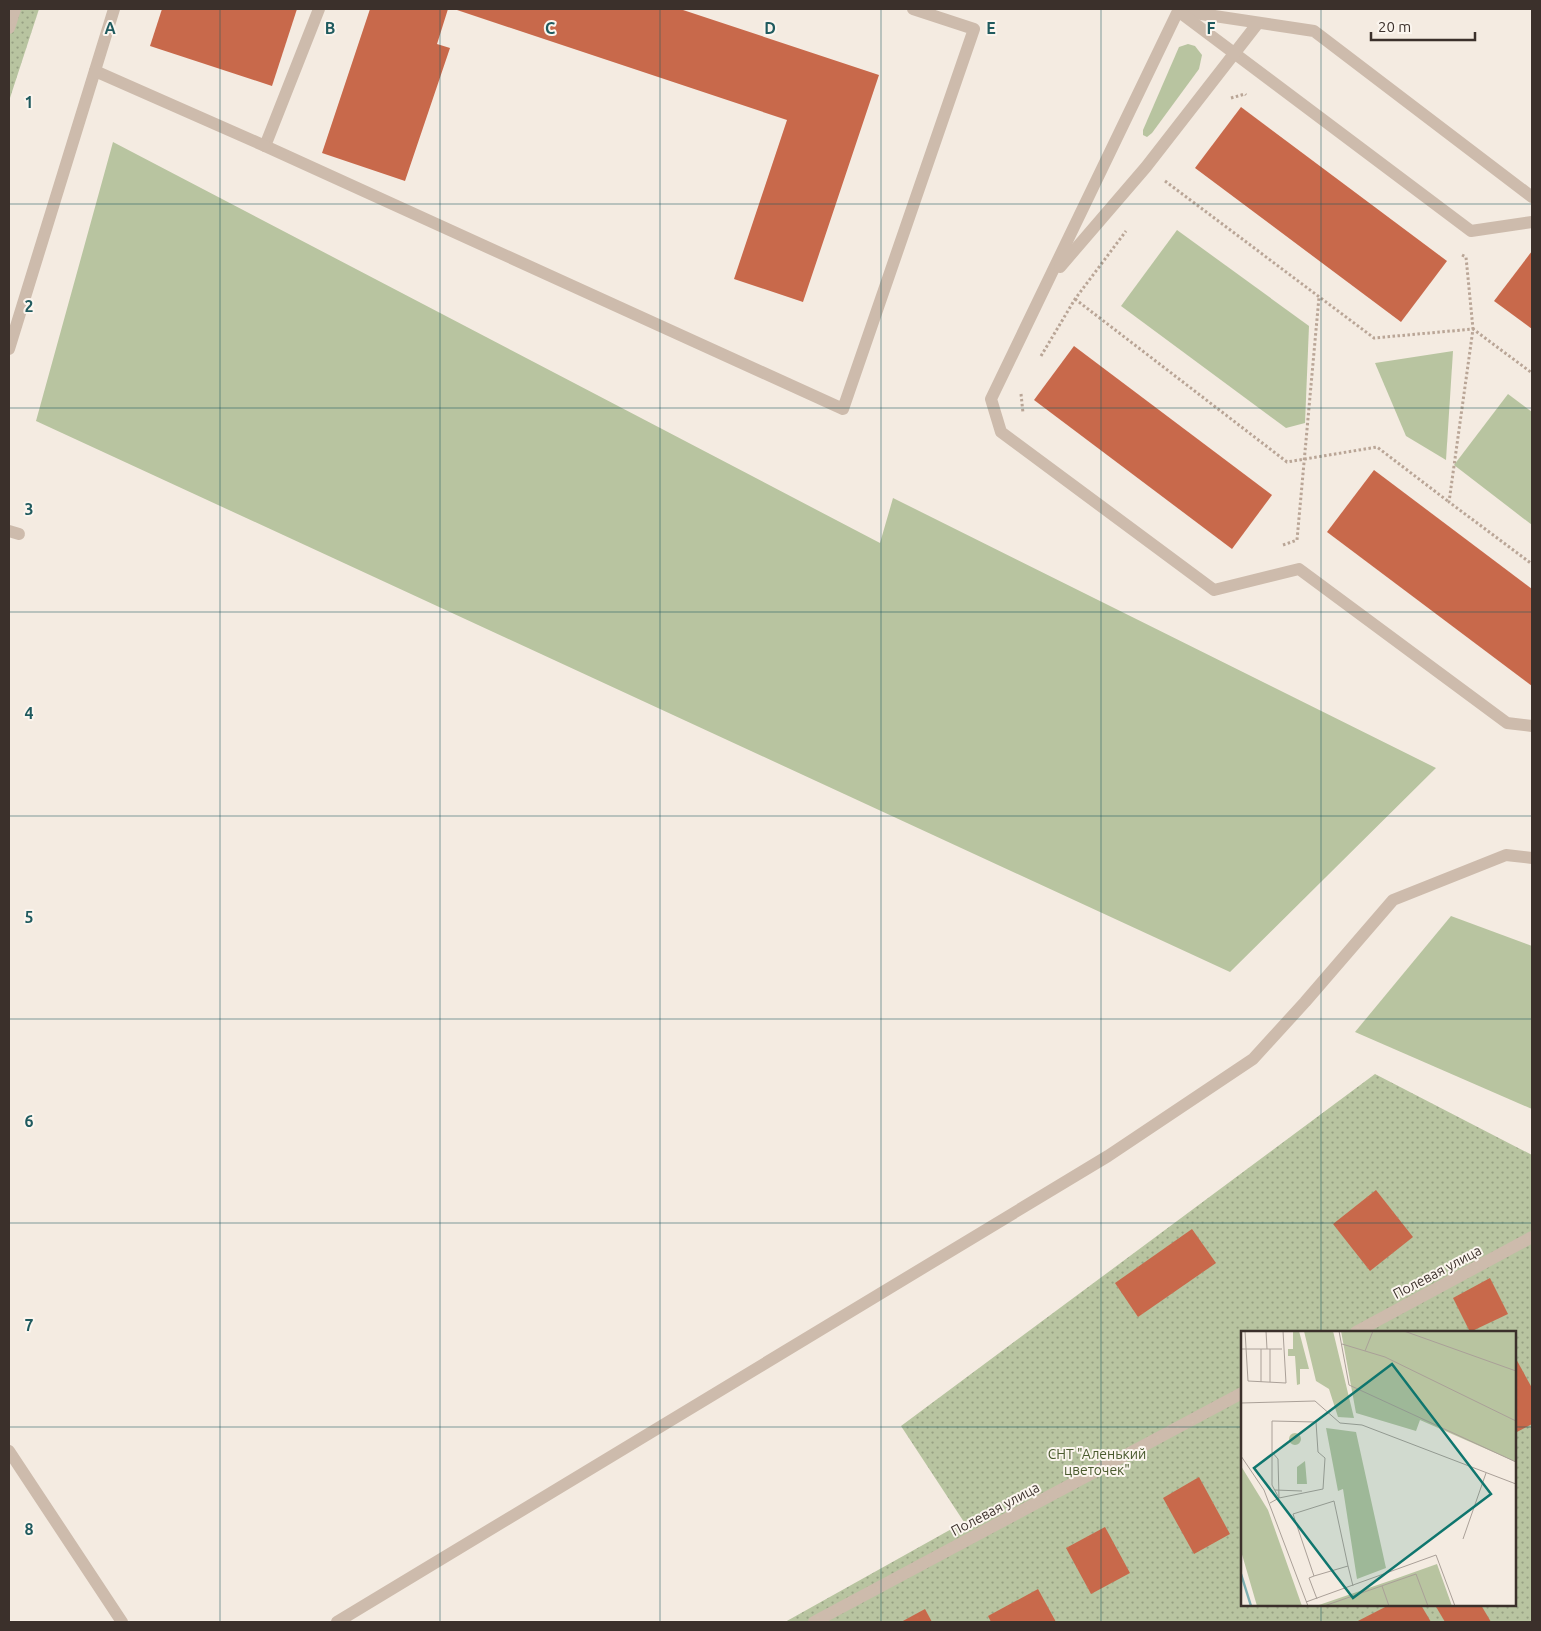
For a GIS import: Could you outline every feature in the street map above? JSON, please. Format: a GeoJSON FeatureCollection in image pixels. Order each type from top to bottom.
{"type":"FeatureCollection","features":[{"type":"Feature","properties":{"kind":"street"},"geometry":{"type":"LineString","coordinates":[[9,28],[15,9]]}},
{"type":"Feature","properties":{"kind":"street"},"geometry":{"type":"LineString","coordinates":[[9,349],[114,9]]}},
{"type":"Feature","properties":{"kind":"street"},"geometry":{"type":"LineString","coordinates":[[265,146],[319,9]]}},
{"type":"Feature","properties":{"kind":"street"},"geometry":{"type":"LineString","coordinates":[[95,71],[265,146],[843,409],[974,29],[913,9]]}},
{"type":"Feature","properties":{"kind":"street"},"geometry":{"type":"LineString","coordinates":[[1178,10],[1314,31],[1532,196]]}},
{"type":"Feature","properties":{"kind":"street"},"geometry":{"type":"LineString","coordinates":[[1178,10],[1471,231],[1532,222]]}},
{"type":"Feature","properties":{"kind":"street"},"geometry":{"type":"LineString","coordinates":[[1178,10],[991,398],[1001,432],[1214,590],[1299,569],[1507,723],[1532,726]]}},
{"type":"Feature","properties":{"kind":"street"},"geometry":{"type":"LineString","coordinates":[[1048,280],[1146,167],[1258,23]]}},
{"type":"Feature","properties":{"kind":"street"},"geometry":{"type":"LineString","coordinates":[[337,1622],[1108,1156],[1253,1059],[1393,900],[1506,855],[1532,858]]}},
{"type":"Feature","properties":{"kind":"street","name":"Полевая улица"},"geometry":{"type":"LineString","coordinates":[[1358,1331],[1532,1237]]}},
{"type":"Feature","properties":{"kind":"street","name":"Полевая улица"},"geometry":{"type":"LineString","coordinates":[[814,1622],[1241,1394]]}},
{"type":"Feature","properties":{"kind":"street"},"geometry":{"type":"LineString","coordinates":[[9,1451],[122,1622]]}},
{"type":"Feature","properties":{"kind":"path"},"geometry":{"type":"LineString","coordinates":[[1223,100],[1245,94],[1253,100]]}},
{"type":"Feature","properties":{"kind":"path"},"geometry":{"type":"LineString","coordinates":[[1146,167],[1374,338],[1473,329],[1532,373]]}},
{"type":"Feature","properties":{"kind":"path"},"geometry":{"type":"LineString","coordinates":[[1164,181],[1170,173]]}},
{"type":"Feature","properties":{"kind":"path"},"geometry":{"type":"LineString","coordinates":[[1040,358],[1075,299],[1129,228]]}},
{"type":"Feature","properties":{"kind":"path"},"geometry":{"type":"LineString","coordinates":[[1449,502],[1473,329],[1466,257],[1458,252]]}},
{"type":"Feature","properties":{"kind":"path"},"geometry":{"type":"LineString","coordinates":[[1280,546],[1298,540],[1319,297]]}},
{"type":"Feature","properties":{"kind":"path"},"geometry":{"type":"LineString","coordinates":[[1075,299],[1287,462],[1376,447],[1532,564]]}},
{"type":"Feature","properties":{"kind":"path"},"geometry":{"type":"LineString","coordinates":[[1021,392],[1024,421]]}},
{"type":"Feature","properties":{"kind":"green space"},"geometry":{"type":"Polygon","coordinates":[[[9,9],[39,9],[9,101],[9,9]]]}},
{"type":"Feature","properties":{"kind":"green space"},"geometry":{"type":"Polygon","coordinates":[[[1188,44],[1195,46],[1202,55],[1199,69],[1152,133],[1147,137],[1143,135],[1143,130],[1179,47],[1188,44]]]}},
{"type":"Feature","properties":{"kind":"green space"},"geometry":{"type":"Polygon","coordinates":[[[113,142],[880,543],[893,498],[1436,768],[1230,972],[36,421],[113,142]]]}},
{"type":"Feature","properties":{"kind":"green space"},"geometry":{"type":"Polygon","coordinates":[[[1177,230],[1309,326],[1305,423],[1286,428],[1121,306],[1177,230]]]}},
{"type":"Feature","properties":{"kind":"green space"},"geometry":{"type":"Polygon","coordinates":[[[1453,351],[1446,460],[1406,436],[1375,363],[1453,351]]]}},
{"type":"Feature","properties":{"kind":"green space"},"geometry":{"type":"Polygon","coordinates":[[[1508,394],[1532,412],[1532,525],[1454,465],[1508,394]]]}},
{"type":"Feature","properties":{"kind":"green space"},"geometry":{"type":"Polygon","coordinates":[[[1451,916],[1532,946],[1532,1109],[1355,1032],[1451,916]]]}},
{"type":"Feature","properties":{"kind":"green space","name":"СНТ \"Аленький цветочек\""},"geometry":{"type":"Polygon","coordinates":[[[1375,1074],[1532,1155],[1532,1622],[785,1622],[964,1522],[901,1426],[1375,1074]]]}},
{"type":"Feature","properties":{"kind":"building"},"geometry":{"type":"Polygon","coordinates":[[[162,9],[297,9],[272,86],[150,46],[162,9]]]}},
{"type":"Feature","properties":{"kind":"building"},"geometry":{"type":"Polygon","coordinates":[[[370,9],[448,9],[437,44],[450,48],[405,181],[322,153],[370,9]]]}},
{"type":"Feature","properties":{"kind":"building"},"geometry":{"type":"Polygon","coordinates":[[[454,9],[680,9],[879,75],[803,302],[734,279],[787,120],[454,9]]]}},
{"type":"Feature","properties":{"kind":"building"},"geometry":{"type":"Polygon","coordinates":[[[1241,107],[1447,261],[1401,322],[1195,168],[1241,107]]]}},
{"type":"Feature","properties":{"kind":"building"},"geometry":{"type":"Polygon","coordinates":[[[1532,251],[1532,329],[1494,301],[1532,251]]]}},
{"type":"Feature","properties":{"kind":"building"},"geometry":{"type":"Polygon","coordinates":[[[1074,346],[1272,495],[1232,549],[1034,400],[1074,346]]]}},
{"type":"Feature","properties":{"kind":"building"},"geometry":{"type":"Polygon","coordinates":[[[1374,470],[1532,589],[1532,686],[1327,532],[1374,470]]]}},
{"type":"Feature","properties":{"kind":"building"},"geometry":{"type":"Polygon","coordinates":[[[1376,1190],[1413,1237],[1370,1271],[1333,1224],[1376,1190]]]}},
{"type":"Feature","properties":{"kind":"building"},"geometry":{"type":"Polygon","coordinates":[[[1192,1229],[1216,1263],[1138,1317],[1115,1283],[1192,1229]]]}},
{"type":"Feature","properties":{"kind":"building"},"geometry":{"type":"Polygon","coordinates":[[[1490,1278],[1508,1314],[1470,1331],[1453,1298],[1490,1278]]]}},
{"type":"Feature","properties":{"kind":"building"},"geometry":{"type":"Polygon","coordinates":[[[1516,1359],[1532,1388],[1532,1424],[1516,1432],[1516,1359]]]}},
{"type":"Feature","properties":{"kind":"building"},"geometry":{"type":"Polygon","coordinates":[[[1199,1477],[1230,1534],[1194,1554],[1163,1498],[1199,1477]]]}},
{"type":"Feature","properties":{"kind":"building"},"geometry":{"type":"Polygon","coordinates":[[[1105,1527],[1130,1573],[1091,1594],[1066,1548],[1105,1527]]]}},
{"type":"Feature","properties":{"kind":"building"},"geometry":{"type":"Polygon","coordinates":[[[1038,1589],[1056,1622],[991,1622],[988,1616],[1038,1589]]]}},
{"type":"Feature","properties":{"kind":"building"},"geometry":{"type":"Polygon","coordinates":[[[1387,1606],[1422,1606],[1431,1622],[1356,1622],[1387,1606]]]}},
{"type":"Feature","properties":{"kind":"building"},"geometry":{"type":"Polygon","coordinates":[[[1436,1606],[1482,1606],[1491,1622],[1445,1622],[1436,1606]]]}},
{"type":"Feature","properties":{"kind":"building"},"geometry":{"type":"Polygon","coordinates":[[[925,1609],[932,1622],[901,1622],[925,1609]]]}}]}
